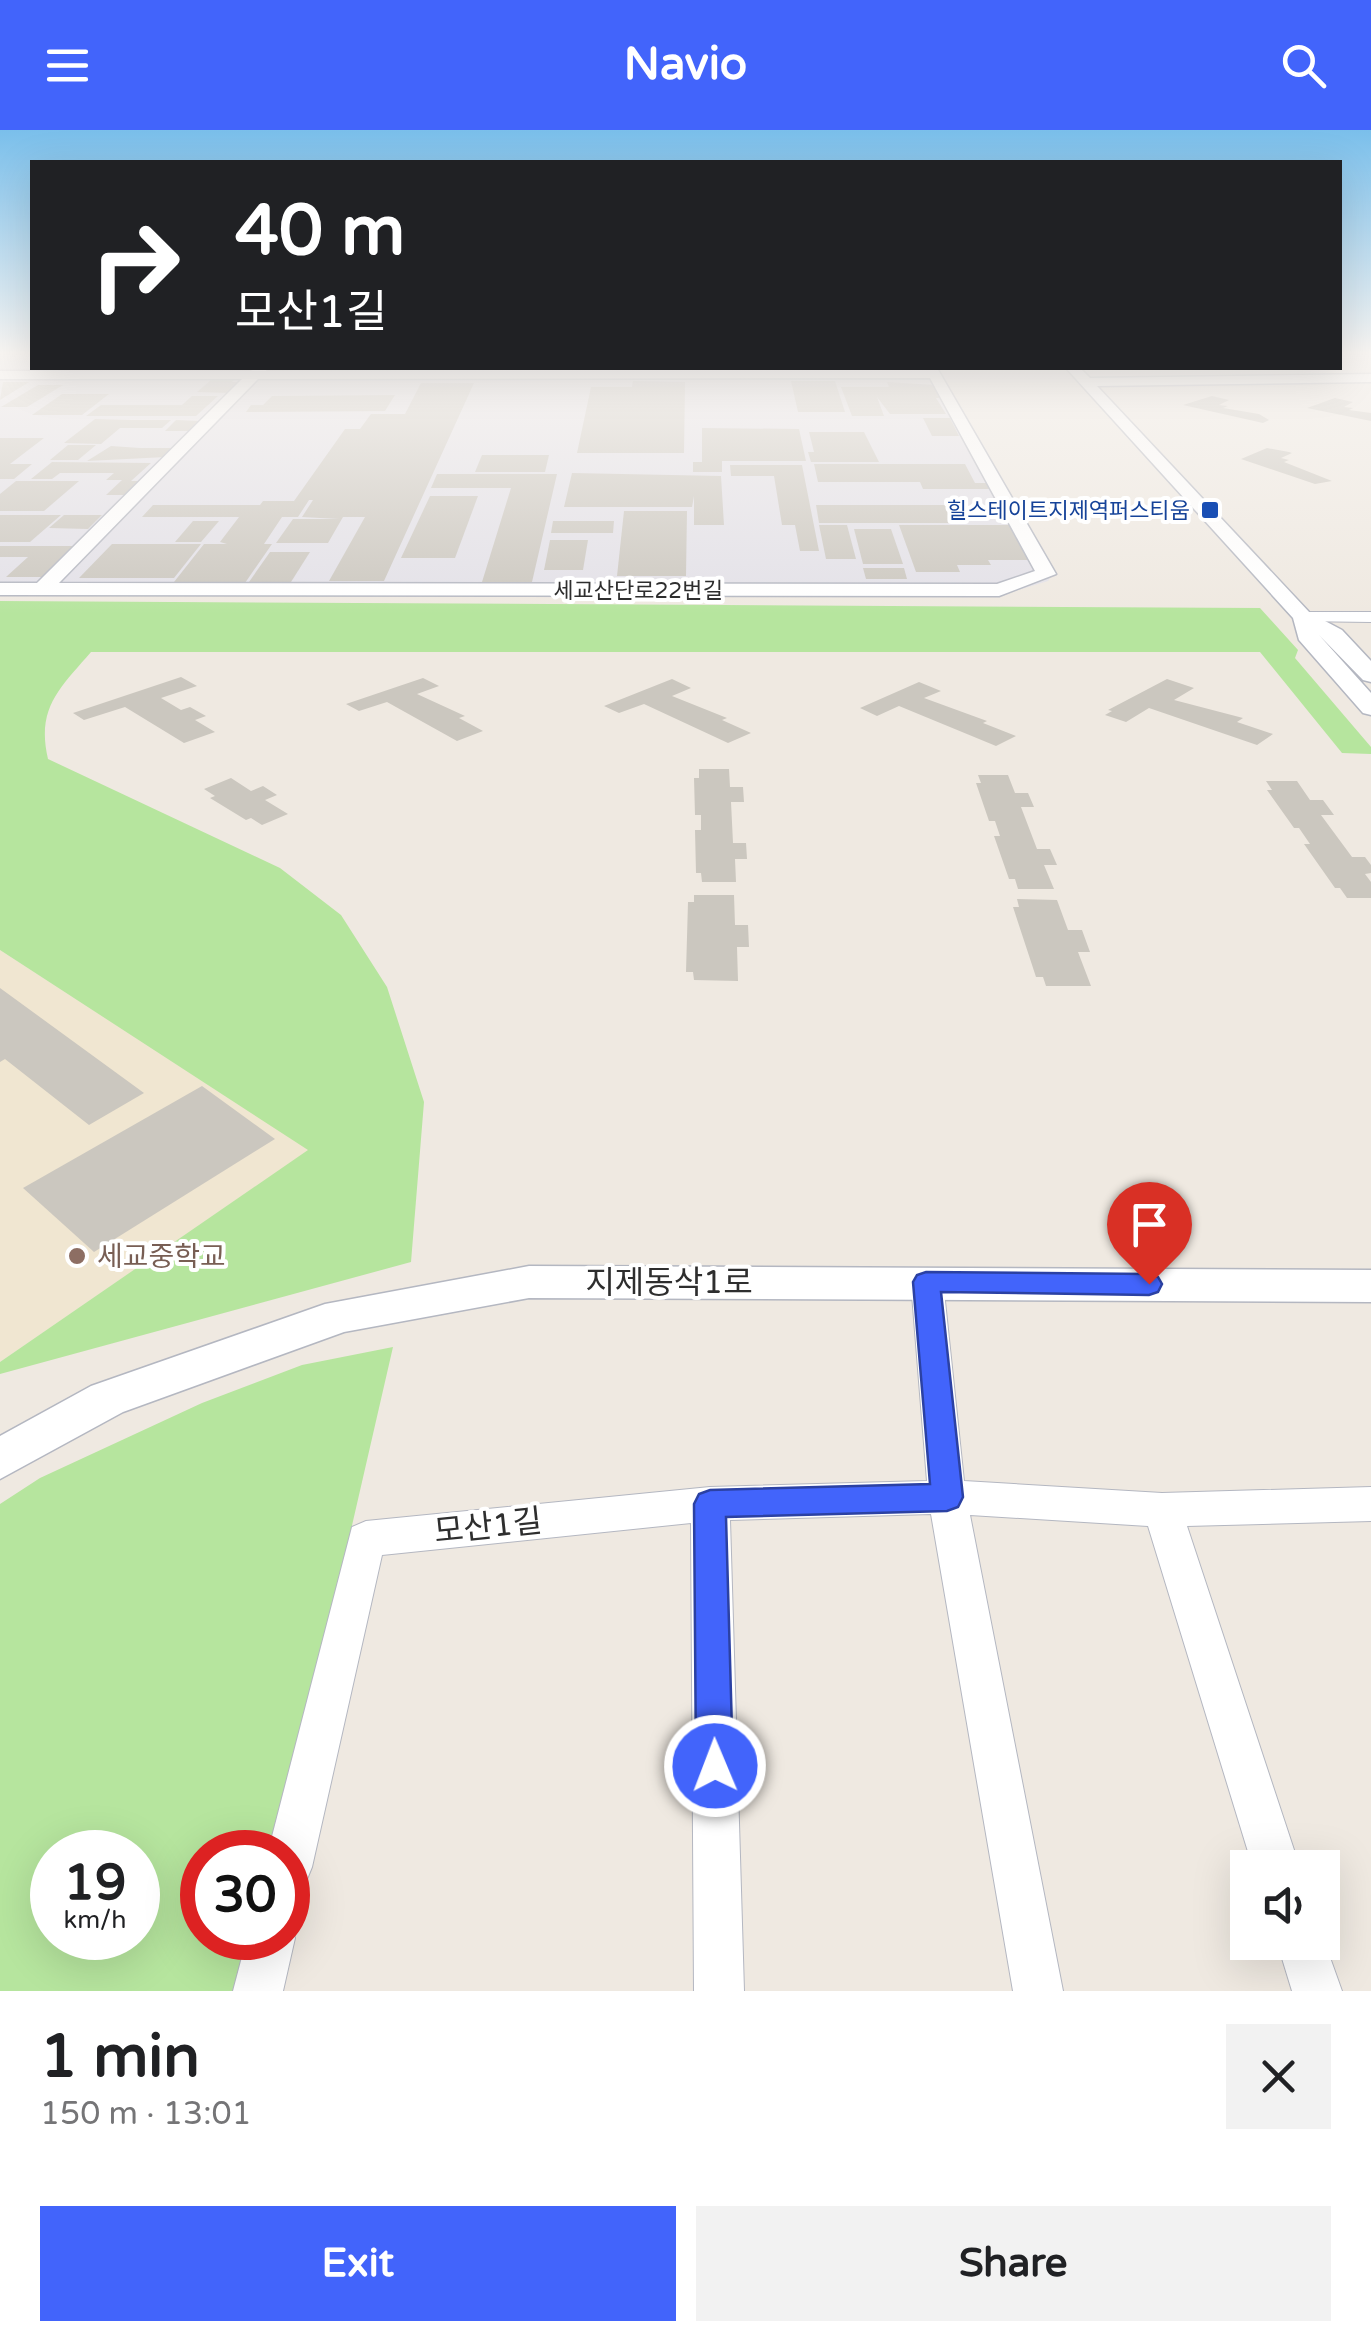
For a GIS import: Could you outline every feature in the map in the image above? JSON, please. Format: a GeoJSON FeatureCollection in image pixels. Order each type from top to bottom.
{"type":"FeatureCollection","features":[{"type":"Feature","properties":{"kind":"street"},"geometry":{"type":"LineString","coordinates":[[42,589],[190,440]]}},
{"type":"Feature","properties":{"kind":"street","name":"세교산단로22번길"},"geometry":{"type":"LineString","coordinates":[[0,589],[999,590],[1046,574],[971,440]]}},
{"type":"Feature","properties":{"kind":"street"},"geometry":{"type":"LineString","coordinates":[[1140,440],[1303,617],[1334,635],[1371,675]]}},
{"type":"Feature","properties":{"kind":"street"},"geometry":{"type":"LineString","coordinates":[[1303,617],[1371,617]]}},
{"type":"Feature","properties":{"kind":"street"},"geometry":{"type":"LineString","coordinates":[[1303,617],[1307,635],[1371,708]]}},
{"type":"Feature","properties":{"kind":"street","name":"지제동삭1로"},"geometry":{"type":"LineString","coordinates":[[0,1459],[107,1399],[340,1316],[529,1282],[1371,1286]]}},
{"type":"Feature","properties":{"kind":"street"},"geometry":{"type":"LineString","coordinates":[[926,1282],[947,1497],[1038,1991]]}},
{"type":"Feature","properties":{"kind":"street","name":"모산1길"},"geometry":{"type":"LineString","coordinates":[[297,1830],[366,1539],[710,1504],[947,1497],[1162,1510],[1371,1504]]}},
{"type":"Feature","properties":{"kind":"street"},"geometry":{"type":"LineString","coordinates":[[710,1504],[719,1991]]}},
{"type":"Feature","properties":{"kind":"street"},"geometry":{"type":"LineString","coordinates":[[1162,1510],[1271,1850]]}},
{"type":"Feature","properties":{"kind":"street"},"geometry":{"type":"LineString","coordinates":[[258,1991],[266,1960]]}},
{"type":"Feature","properties":{"kind":"street"},"geometry":{"type":"LineString","coordinates":[[1308,1960],[1317,1991]]}},
{"type":"Feature","properties":{"kind":"shaded area"},"geometry":{"type":"Polygon","coordinates":[[[0,440],[977,440],[1055,571],[1048,581],[1012,592],[0,592],[0,440]]]}},
{"type":"Feature","properties":{"kind":"shaded area","name":"세교중학교"},"geometry":{"type":"Polygon","coordinates":[[[0,950],[309,1150],[0,1362],[0,950]]]}},
{"type":"Feature","properties":{"kind":"green space"},"geometry":{"type":"Polygon","coordinates":[[[0,601],[1260,608],[1298,650],[1295,658],[1371,747],[1371,754],[1342,753],[1260,652],[91,652],[61,688],[48,712],[48,759],[280,868],[341,915],[387,987],[424,1102],[411,1262],[0,1374],[0,1362],[308,1150],[0,950],[0,601]]]}},
{"type":"Feature","properties":{"kind":"green space"},"geometry":{"type":"Polygon","coordinates":[[[393,1347],[282,1830],[180,1830],[180,1960],[252,1960],[245,1991],[0,1991],[0,1504],[40,1478],[202,1403],[302,1365],[393,1347]]]}},
{"type":"Feature","properties":{"kind":"building"},"geometry":{"type":"Polygon","coordinates":[[[0,440],[42,440],[10,464],[32,464],[14,479],[0,479],[0,440]]]}},
{"type":"Feature","properties":{"kind":"building"},"geometry":{"type":"Polygon","coordinates":[[[68,440],[106,440],[101,444],[64,443],[68,440]]]}},
{"type":"Feature","properties":{"kind":"building"},"geometry":{"type":"Polygon","coordinates":[[[337,440],[448,440],[384,581],[329,581],[365,517],[343,517],[328,543],[276,543],[293,519],[339,519],[302,517],[313,500],[298,517],[282,517],[264,544],[272,544],[245,583],[174,582],[204,544],[227,544],[220,542],[239,517],[142,517],[153,505],[260,505],[263,501],[294,501],[337,440]]]}},
{"type":"Feature","properties":{"kind":"building"},"geometry":{"type":"Polygon","coordinates":[[[580,440],[684,440],[684,453],[577,453],[580,440]]]}},
{"type":"Feature","properties":{"kind":"building"},"geometry":{"type":"Polygon","coordinates":[[[702,440],[801,440],[806,461],[722,461],[722,472],[693,472],[693,462],[702,462],[702,440]]]}},
{"type":"Feature","properties":{"kind":"building"},"geometry":{"type":"Polygon","coordinates":[[[811,440],[868,440],[879,462],[811,462],[808,452],[814,452],[811,440]]]}},
{"type":"Feature","properties":{"kind":"building"},"geometry":{"type":"Polygon","coordinates":[[[68,445],[96,445],[78,460],[50,460],[68,445]]]}},
{"type":"Feature","properties":{"kind":"building"},"geometry":{"type":"Polygon","coordinates":[[[111,446],[176,448],[166,457],[87,461],[111,446]]]}},
{"type":"Feature","properties":{"kind":"building"},"geometry":{"type":"Polygon","coordinates":[[[1267,448],[1292,453],[1281,458],[1332,481],[1315,484],[1241,459],[1267,448]]]}},
{"type":"Feature","properties":{"kind":"building"},"geometry":{"type":"Polygon","coordinates":[[[482,455],[549,455],[545,472],[475,472],[482,455]]]}},
{"type":"Feature","properties":{"kind":"building"},"geometry":{"type":"Polygon","coordinates":[[[52,462],[151,463],[131,481],[141,481],[126,495],[106,495],[122,480],[106,480],[114,473],[60,473],[52,479],[31,479],[52,462]]]}},
{"type":"Feature","properties":{"kind":"building"},"geometry":{"type":"Polygon","coordinates":[[[814,464],[965,464],[975,483],[986,483],[990,489],[923,489],[920,482],[818,482],[814,464]]]}},
{"type":"Feature","properties":{"kind":"building"},"geometry":{"type":"Polygon","coordinates":[[[730,465],[802,465],[819,551],[800,551],[795,525],[782,525],[774,476],[731,476],[730,465]]]}},
{"type":"Feature","properties":{"kind":"building"},"geometry":{"type":"Polygon","coordinates":[[[572,473],[721,476],[724,525],[694,525],[694,496],[692,507],[564,507],[572,473]]]}},
{"type":"Feature","properties":{"kind":"building"},"geometry":{"type":"Polygon","coordinates":[[[437,474],[557,474],[532,582],[482,582],[511,488],[431,488],[437,474]]]}},
{"type":"Feature","properties":{"kind":"building"},"geometry":{"type":"Polygon","coordinates":[[[16,481],[79,481],[44,511],[0,511],[0,494],[16,481]]]}},
{"type":"Feature","properties":{"kind":"building"},"geometry":{"type":"Polygon","coordinates":[[[430,496],[478,496],[455,558],[401,558],[430,496]]]}},
{"type":"Feature","properties":{"kind":"building"},"geometry":{"type":"Polygon","coordinates":[[[816,505],[960,505],[968,523],[819,523],[816,505]]]}},
{"type":"Feature","properties":{"kind":"building"},"geometry":{"type":"Polygon","coordinates":[[[624,511],[687,511],[686,576],[617,576],[624,511]]]}},
{"type":"Feature","properties":{"kind":"building"},"geometry":{"type":"Polygon","coordinates":[[[0,515],[61,515],[30,542],[0,542],[0,515]]]}},
{"type":"Feature","properties":{"kind":"building"},"geometry":{"type":"Polygon","coordinates":[[[64,515],[102,515],[88,529],[49,528],[64,515]]]}},
{"type":"Feature","properties":{"kind":"building"},"geometry":{"type":"Polygon","coordinates":[[[193,521],[219,521],[201,542],[175,542],[193,521]]]}},
{"type":"Feature","properties":{"kind":"building"},"geometry":{"type":"Polygon","coordinates":[[[553,521],[614,521],[613,533],[551,533],[553,521]]]}},
{"type":"Feature","properties":{"kind":"building"},"geometry":{"type":"Polygon","coordinates":[[[819,525],[847,525],[856,559],[826,559],[819,525]]]}},
{"type":"Feature","properties":{"kind":"building"},"geometry":{"type":"Polygon","coordinates":[[[899,525],[1012,525],[1031,560],[957,565],[960,572],[916,572],[899,525]]]}},
{"type":"Feature","properties":{"kind":"building"},"geometry":{"type":"Polygon","coordinates":[[[854,529],[891,529],[903,564],[863,564],[854,529]]]}},
{"type":"Feature","properties":{"kind":"building"},"geometry":{"type":"Polygon","coordinates":[[[550,540],[588,540],[583,570],[544,570],[550,540]]]}},
{"type":"Feature","properties":{"kind":"building"},"geometry":{"type":"Polygon","coordinates":[[[112,544],[201,544],[174,578],[79,578],[112,544]]]}},
{"type":"Feature","properties":{"kind":"building"},"geometry":{"type":"Polygon","coordinates":[[[0,546],[79,546],[47,577],[6,577],[28,557],[0,557],[0,546]]]}},
{"type":"Feature","properties":{"kind":"building"},"geometry":{"type":"Polygon","coordinates":[[[270,552],[310,552],[291,582],[249,582],[270,552]]]}},
{"type":"Feature","properties":{"kind":"building"},"geometry":{"type":"Polygon","coordinates":[[[863,568],[904,568],[907,579],[866,579],[863,568]]]}},
{"type":"Feature","properties":{"kind":"building"},"geometry":{"type":"Polygon","coordinates":[[[181,677],[197,686],[161,698],[181,710],[190,707],[206,716],[195,720],[215,732],[184,743],[125,707],[84,720],[73,713],[181,677]]]}},
{"type":"Feature","properties":{"kind":"building"},"geometry":{"type":"Polygon","coordinates":[[[423,678],[439,686],[417,694],[465,716],[459,718],[483,731],[457,741],[387,702],[359,711],[346,704],[423,678]]]}},
{"type":"Feature","properties":{"kind":"building"},"geometry":{"type":"Polygon","coordinates":[[[672,679],[691,688],[672,696],[727,718],[722,720],[751,733],[728,743],[644,704],[619,713],[604,706],[672,679]]]}},
{"type":"Feature","properties":{"kind":"building"},"geometry":{"type":"Polygon","coordinates":[[[1167,679],[1194,688],[1174,700],[1243,718],[1237,722],[1273,734],[1257,745],[1149,708],[1126,722],[1105,715],[1167,679]]]}},
{"type":"Feature","properties":{"kind":"building"},"geometry":{"type":"Polygon","coordinates":[[[919,682],[941,691],[924,698],[1016,736],[996,746],[899,706],[877,716],[860,708],[919,682]]]}},
{"type":"Feature","properties":{"kind":"building"},"geometry":{"type":"Polygon","coordinates":[[[699,769],[729,769],[730,787],[743,787],[744,802],[731,802],[733,843],[746,843],[747,859],[735,859],[736,882],[702,882],[701,873],[696,873],[695,830],[701,830],[701,815],[695,815],[694,778],[699,778],[699,769]]]}},
{"type":"Feature","properties":{"kind":"building"},"geometry":{"type":"Polygon","coordinates":[[[978,775],[1008,775],[1015,793],[1028,793],[1034,807],[1021,807],[1037,849],[1050,849],[1057,865],[1044,865],[1054,889],[1018,889],[1015,879],[1009,879],[994,836],[1000,836],[995,821],[989,821],[976,783],[981,783],[978,775]]]}},
{"type":"Feature","properties":{"kind":"building"},"geometry":{"type":"Polygon","coordinates":[[[231,778],[251,791],[263,786],[277,795],[265,800],[288,814],[262,825],[210,798],[215,796],[204,789],[231,778]]]}},
{"type":"Feature","properties":{"kind":"building"},"geometry":{"type":"Polygon","coordinates":[[[1266,781],[1297,781],[1310,800],[1323,800],[1334,815],[1321,815],[1352,857],[1365,857],[1371,865],[1371,873],[1365,874],[1371,882],[1371,898],[1347,898],[1340,888],[1335,888],[1304,844],[1310,844],[1299,828],[1294,828],[1267,790],[1272,790],[1266,781]]]}},
{"type":"Feature","properties":{"kind":"building"},"geometry":{"type":"Polygon","coordinates":[[[694,895],[734,895],[735,925],[748,925],[749,947],[737,947],[738,981],[694,980],[693,972],[686,972],[688,902],[694,902],[694,895]]]}},
{"type":"Feature","properties":{"kind":"building"},"geometry":{"type":"Polygon","coordinates":[[[1017,899],[1057,900],[1068,930],[1082,930],[1090,952],[1078,952],[1091,986],[1046,986],[1043,977],[1036,977],[1013,907],[1019,907],[1017,899]]]}},
{"type":"Feature","properties":{"kind":"building"},"geometry":{"type":"Polygon","coordinates":[[[0,988],[144,1093],[89,1125],[5,1059],[0,1062],[0,988]]]}},
{"type":"Feature","properties":{"kind":"building"},"geometry":{"type":"Polygon","coordinates":[[[202,1086],[275,1139],[94,1252],[23,1188],[202,1086]]]}},
{"type":"Feature","properties":{"kind":"place","name":"힐스테이트지제역퍼스티움"},"geometry":{"type":"Point","coordinates":[1210,510]}},
{"type":"Feature","properties":{"kind":"place","name":"세교중학교"},"geometry":{"type":"Point","coordinates":[77,1256]}},
{"type":"Feature","properties":{"kind":"route"},"geometry":{"type":"LineString","coordinates":[[715,1766],[710,1504],[947,1497],[926,1282],[1149,1284]]}}]}
